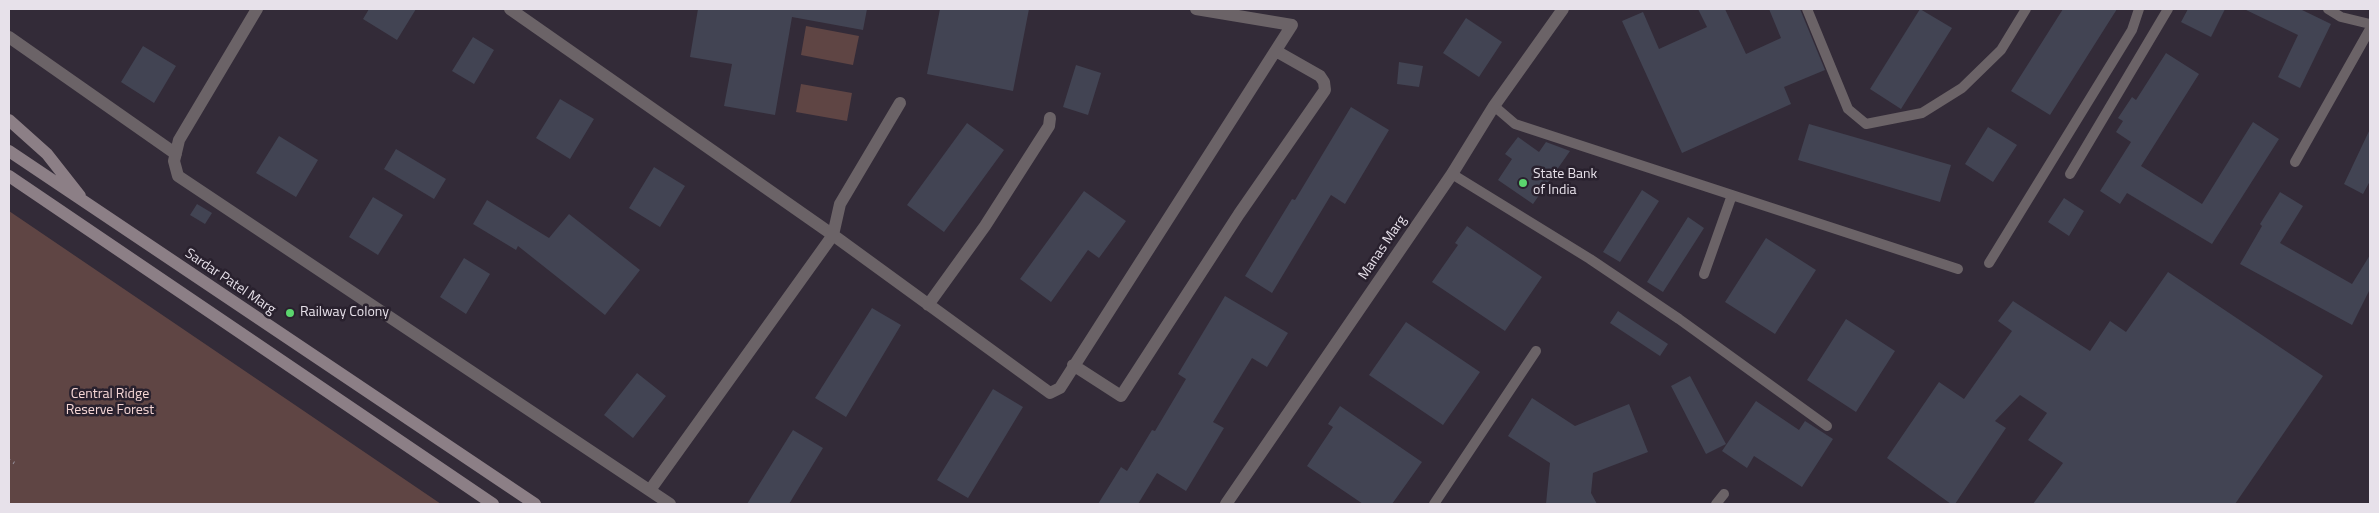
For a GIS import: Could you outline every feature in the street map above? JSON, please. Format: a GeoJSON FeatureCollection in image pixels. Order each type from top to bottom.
{"type":"FeatureCollection","features":[{"type":"Feature","properties":{"kind":"main road"},"geometry":{"type":"LineString","coordinates":[[9,120],[47,154],[87,204]]}},
{"type":"Feature","properties":{"kind":"main road","name":"Sardar Patel Marg"},"geometry":{"type":"LineString","coordinates":[[9,151],[535,504]]}},
{"type":"Feature","properties":{"kind":"main road"},"geometry":{"type":"LineString","coordinates":[[9,176],[493,504]]}},
{"type":"Feature","properties":{"kind":"street"},"geometry":{"type":"LineString","coordinates":[[257,9],[179,140],[174,161],[176,170],[185,182],[670,504]]}},
{"type":"Feature","properties":{"kind":"street"},"geometry":{"type":"LineString","coordinates":[[510,9],[833,235],[1046,392],[1056,392],[1060,388],[1292,25],[1196,9]]}},
{"type":"Feature","properties":{"kind":"street","name":"Manas Marg"},"geometry":{"type":"LineString","coordinates":[[1226,504],[1452,174],[1494,106],[1563,9]]}},
{"type":"Feature","properties":{"kind":"street"},"geometry":{"type":"LineString","coordinates":[[9,37],[176,154]]}},
{"type":"Feature","properties":{"kind":"street"},"geometry":{"type":"LineString","coordinates":[[1073,365],[1121,396],[1239,214],[1325,90],[1324,82],[1320,76],[1276,51]]}},
{"type":"Feature","properties":{"kind":"street"},"geometry":{"type":"LineString","coordinates":[[650,490],[833,235],[840,204],[900,103]]}},
{"type":"Feature","properties":{"kind":"street"},"geometry":{"type":"LineString","coordinates":[[928,305],[985,226],[1049,126],[1050,118]]}},
{"type":"Feature","properties":{"kind":"lane"},"geometry":{"type":"LineString","coordinates":[[1807,9],[1848,110],[1866,124],[1922,113],[1962,88],[2001,50],[2026,9]]}},
{"type":"Feature","properties":{"kind":"lane"},"geometry":{"type":"LineString","coordinates":[[1989,263],[2132,30],[2139,9]]}},
{"type":"Feature","properties":{"kind":"lane"},"geometry":{"type":"LineString","coordinates":[[2070,174],[2168,9]]}},
{"type":"Feature","properties":{"kind":"lane"},"geometry":{"type":"LineString","coordinates":[[2328,9],[2341,16],[2370,24]]}},
{"type":"Feature","properties":{"kind":"lane"},"geometry":{"type":"LineString","coordinates":[[2294,162],[2370,29]]}},
{"type":"Feature","properties":{"kind":"lane"},"geometry":{"type":"LineString","coordinates":[[1494,106],[1516,124],[1958,269]]}},
{"type":"Feature","properties":{"kind":"lane"},"geometry":{"type":"LineString","coordinates":[[1452,174],[1598,264],[1679,319],[1827,426]]}},
{"type":"Feature","properties":{"kind":"lane"},"geometry":{"type":"LineString","coordinates":[[1704,274],[1732,195]]}},
{"type":"Feature","properties":{"kind":"lane"},"geometry":{"type":"LineString","coordinates":[[1434,504],[1536,351]]}},
{"type":"Feature","properties":{"kind":"lane"},"geometry":{"type":"LineString","coordinates":[[1716,504],[1724,494]]}},
{"type":"Feature","properties":{"kind":"path"},"geometry":{"type":"LineString","coordinates":[[9,460],[16,464]]}},
{"type":"Feature","properties":{"kind":"green space"},"geometry":{"type":"Polygon","coordinates":[[[806,26],[859,36],[853,65],[801,55],[806,26]]]}},
{"type":"Feature","properties":{"kind":"green space"},"geometry":{"type":"Polygon","coordinates":[[[801,84],[852,93],[847,121],[796,112],[801,84]]]}},
{"type":"Feature","properties":{"kind":"green space","name":"Central Ridge Reserve Forest"},"geometry":{"type":"Polygon","coordinates":[[[9,211],[441,504],[9,504],[9,211]]]}},
{"type":"Feature","properties":{"kind":"building"},"geometry":{"type":"Polygon","coordinates":[[[369,9],[416,9],[397,40],[363,19],[369,9]]]}},
{"type":"Feature","properties":{"kind":"building"},"geometry":{"type":"Polygon","coordinates":[[[698,9],[867,9],[863,30],[792,17],[775,115],[724,106],[732,64],[690,57],[698,9]]]}},
{"type":"Feature","properties":{"kind":"building"},"geometry":{"type":"Polygon","coordinates":[[[940,9],[1029,9],[1013,91],[927,74],[940,9]]]}},
{"type":"Feature","properties":{"kind":"building"},"geometry":{"type":"Polygon","coordinates":[[[1698,9],[1725,9],[1746,54],[1781,38],[1769,9],[1800,9],[1825,70],[1784,87],[1791,104],[1682,153],[1622,21],[1643,12],[1659,49],[1707,27],[1698,9]]]}},
{"type":"Feature","properties":{"kind":"building"},"geometry":{"type":"Polygon","coordinates":[[[1920,9],[1952,28],[1901,109],[1870,89],[1920,9]]]}},
{"type":"Feature","properties":{"kind":"building"},"geometry":{"type":"Polygon","coordinates":[[[2063,9],[2117,9],[2050,115],[2011,91],[2063,9]]]}},
{"type":"Feature","properties":{"kind":"building"},"geometry":{"type":"Polygon","coordinates":[[[2188,9],[2225,9],[2211,37],[2181,22],[2188,9]]]}},
{"type":"Feature","properties":{"kind":"building"},"geometry":{"type":"Polygon","coordinates":[[[2244,9],[2300,9],[2331,24],[2300,88],[2278,77],[2298,35],[2244,9]]]}},
{"type":"Feature","properties":{"kind":"building"},"geometry":{"type":"Polygon","coordinates":[[[1466,18],[1502,42],[1479,77],[1443,53],[1466,18]]]}},
{"type":"Feature","properties":{"kind":"building"},"geometry":{"type":"Polygon","coordinates":[[[473,37],[494,50],[474,84],[452,71],[473,37]]]}},
{"type":"Feature","properties":{"kind":"building"},"geometry":{"type":"Polygon","coordinates":[[[143,46],[176,66],[154,103],[121,82],[143,46]]]}},
{"type":"Feature","properties":{"kind":"building"},"geometry":{"type":"Polygon","coordinates":[[[2166,53],[2199,74],[2141,166],[2202,204],[2253,122],[2279,139],[2212,244],[2127,193],[2120,204],[2100,191],[2131,142],[2116,132],[2123,121],[2118,118],[2132,97],[2136,100],[2166,53]]]}},
{"type":"Feature","properties":{"kind":"building"},"geometry":{"type":"Polygon","coordinates":[[[1399,62],[1423,66],[1419,87],[1397,84],[1399,62]]]}},
{"type":"Feature","properties":{"kind":"building"},"geometry":{"type":"Polygon","coordinates":[[[1076,65],[1101,73],[1088,115],[1063,107],[1076,65]]]}},
{"type":"Feature","properties":{"kind":"building"},"geometry":{"type":"Polygon","coordinates":[[[560,99],[594,119],[570,159],[536,138],[560,99]]]}},
{"type":"Feature","properties":{"kind":"building"},"geometry":{"type":"Polygon","coordinates":[[[1351,107],[1389,130],[1345,204],[1331,195],[1272,293],[1245,276],[1292,199],[1295,200],[1351,107]]]}},
{"type":"Feature","properties":{"kind":"building"},"geometry":{"type":"Polygon","coordinates":[[[967,123],[1004,150],[944,232],[907,205],[967,123]]]}},
{"type":"Feature","properties":{"kind":"building"},"geometry":{"type":"Polygon","coordinates":[[[1809,124],[1951,165],[1940,202],[1798,160],[1809,124]]]}},
{"type":"Feature","properties":{"kind":"building"},"geometry":{"type":"Polygon","coordinates":[[[1988,127],[2017,145],[1993,182],[1965,164],[1988,127]]]}},
{"type":"Feature","properties":{"kind":"building"},"geometry":{"type":"Polygon","coordinates":[[[2370,129],[2370,181],[2363,194],[2344,184],[2370,129]]]}},
{"type":"Feature","properties":{"kind":"building"},"geometry":{"type":"Polygon","coordinates":[[[279,136],[318,160],[296,197],[256,173],[279,136]]]}},
{"type":"Feature","properties":{"kind":"building"},"geometry":{"type":"Polygon","coordinates":[[[1518,137],[1539,152],[1546,142],[1570,151],[1533,204],[1498,180],[1512,159],[1505,154],[1518,137]]]}},
{"type":"Feature","properties":{"kind":"building"},"geometry":{"type":"Polygon","coordinates":[[[396,149],[446,179],[434,199],[384,169],[396,149]]]}},
{"type":"Feature","properties":{"kind":"building"},"geometry":{"type":"Polygon","coordinates":[[[654,167],[685,186],[660,227],[629,208],[654,167]]]}},
{"type":"Feature","properties":{"kind":"building"},"geometry":{"type":"Polygon","coordinates":[[[1642,190],[1659,201],[1620,262],[1603,252],[1642,190]]]}},
{"type":"Feature","properties":{"kind":"building"},"geometry":{"type":"Polygon","coordinates":[[[1084,191],[1126,221],[1099,258],[1088,250],[1051,302],[1020,279],[1084,191]]]}},
{"type":"Feature","properties":{"kind":"building"},"geometry":{"type":"Polygon","coordinates":[[[2280,192],[2303,206],[2280,243],[2352,284],[2370,255],[2370,289],[2352,325],[2240,264],[2262,226],[2260,224],[2280,192]]]}},
{"type":"Feature","properties":{"kind":"building"},"geometry":{"type":"Polygon","coordinates":[[[373,197],[403,215],[378,255],[349,237],[373,197]]]}},
{"type":"Feature","properties":{"kind":"building"},"geometry":{"type":"Polygon","coordinates":[[[2064,198],[2084,211],[2069,236],[2048,222],[2064,198]]]}},
{"type":"Feature","properties":{"kind":"building"},"geometry":{"type":"Polygon","coordinates":[[[487,200],[549,238],[569,214],[640,270],[605,315],[518,246],[516,250],[473,224],[487,200]]]}},
{"type":"Feature","properties":{"kind":"building"},"geometry":{"type":"Polygon","coordinates":[[[197,204],[212,213],[205,224],[190,215],[197,204]]]}},
{"type":"Feature","properties":{"kind":"building"},"geometry":{"type":"Polygon","coordinates":[[[1688,217],[1704,228],[1663,292],[1647,282],[1688,217]]]}},
{"type":"Feature","properties":{"kind":"building"},"geometry":{"type":"Polygon","coordinates":[[[1467,226],[1542,277],[1505,331],[1432,282],[1458,245],[1455,243],[1467,226]]]}},
{"type":"Feature","properties":{"kind":"building"},"geometry":{"type":"Polygon","coordinates":[[[1766,238],[1816,270],[1775,334],[1725,302],[1766,238]]]}},
{"type":"Feature","properties":{"kind":"building"},"geometry":{"type":"Polygon","coordinates":[[[464,258],[490,274],[466,314],[440,297],[464,258]]]}},
{"type":"Feature","properties":{"kind":"building"},"geometry":{"type":"Polygon","coordinates":[[[2168,272],[2323,376],[2235,504],[2033,504],[2063,463],[2028,440],[2047,413],[2020,395],[1995,421],[2006,428],[1955,504],[1951,504],[1887,458],[1939,382],[1964,399],[2012,331],[1998,321],[2013,301],[2090,351],[2110,321],[2126,332],[2168,272]]]}},
{"type":"Feature","properties":{"kind":"building"},"geometry":{"type":"Polygon","coordinates":[[[1225,296],[1288,333],[1267,367],[1252,358],[1213,422],[1224,428],[1186,491],[1157,473],[1138,504],[1098,504],[1121,467],[1127,471],[1152,430],[1155,431],[1186,379],[1178,374],[1225,296]]]}},
{"type":"Feature","properties":{"kind":"building"},"geometry":{"type":"Polygon","coordinates":[[[872,308],[901,325],[846,417],[815,398],[872,308]]]}},
{"type":"Feature","properties":{"kind":"building"},"geometry":{"type":"Polygon","coordinates":[[[1618,311],[1668,344],[1660,356],[1610,323],[1618,311]]]}},
{"type":"Feature","properties":{"kind":"building"},"geometry":{"type":"Polygon","coordinates":[[[1846,319],[1895,351],[1856,412],[1807,380],[1846,319]]]}},
{"type":"Feature","properties":{"kind":"building"},"geometry":{"type":"Polygon","coordinates":[[[1406,322],[1480,372],[1443,425],[1369,375],[1406,322]]]}},
{"type":"Feature","properties":{"kind":"building"},"geometry":{"type":"Polygon","coordinates":[[[637,373],[666,396],[633,438],[604,415],[637,373]]]}},
{"type":"Feature","properties":{"kind":"building"},"geometry":{"type":"Polygon","coordinates":[[[1690,376],[1726,444],[1706,454],[1671,386],[1690,376]]]}},
{"type":"Feature","properties":{"kind":"building"},"geometry":{"type":"Polygon","coordinates":[[[993,389],[1023,407],[968,498],[937,480],[993,389]]]}},
{"type":"Feature","properties":{"kind":"building"},"geometry":{"type":"Polygon","coordinates":[[[1532,398],[1575,426],[1629,404],[1648,452],[1593,473],[1591,493],[1597,504],[1546,504],[1550,463],[1508,436],[1532,398]]]}},
{"type":"Feature","properties":{"kind":"building"},"geometry":{"type":"Polygon","coordinates":[[[1756,401],[1799,430],[1805,421],[1833,439],[1802,487],[1754,456],[1747,468],[1722,451],[1756,401]]]}},
{"type":"Feature","properties":{"kind":"building"},"geometry":{"type":"Polygon","coordinates":[[[1340,406],[1422,462],[1392,504],[1363,504],[1307,466],[1333,427],[1328,424],[1340,406]]]}},
{"type":"Feature","properties":{"kind":"building"},"geometry":{"type":"Polygon","coordinates":[[[793,430],[823,448],[789,504],[747,504],[793,430]]]}},
{"type":"Feature","properties":{"kind":"place","name":"State Bank of India"},"geometry":{"type":"Point","coordinates":[1523,183]}},
{"type":"Feature","properties":{"kind":"place","name":"Railway Colony"},"geometry":{"type":"Point","coordinates":[290,313]}}]}
